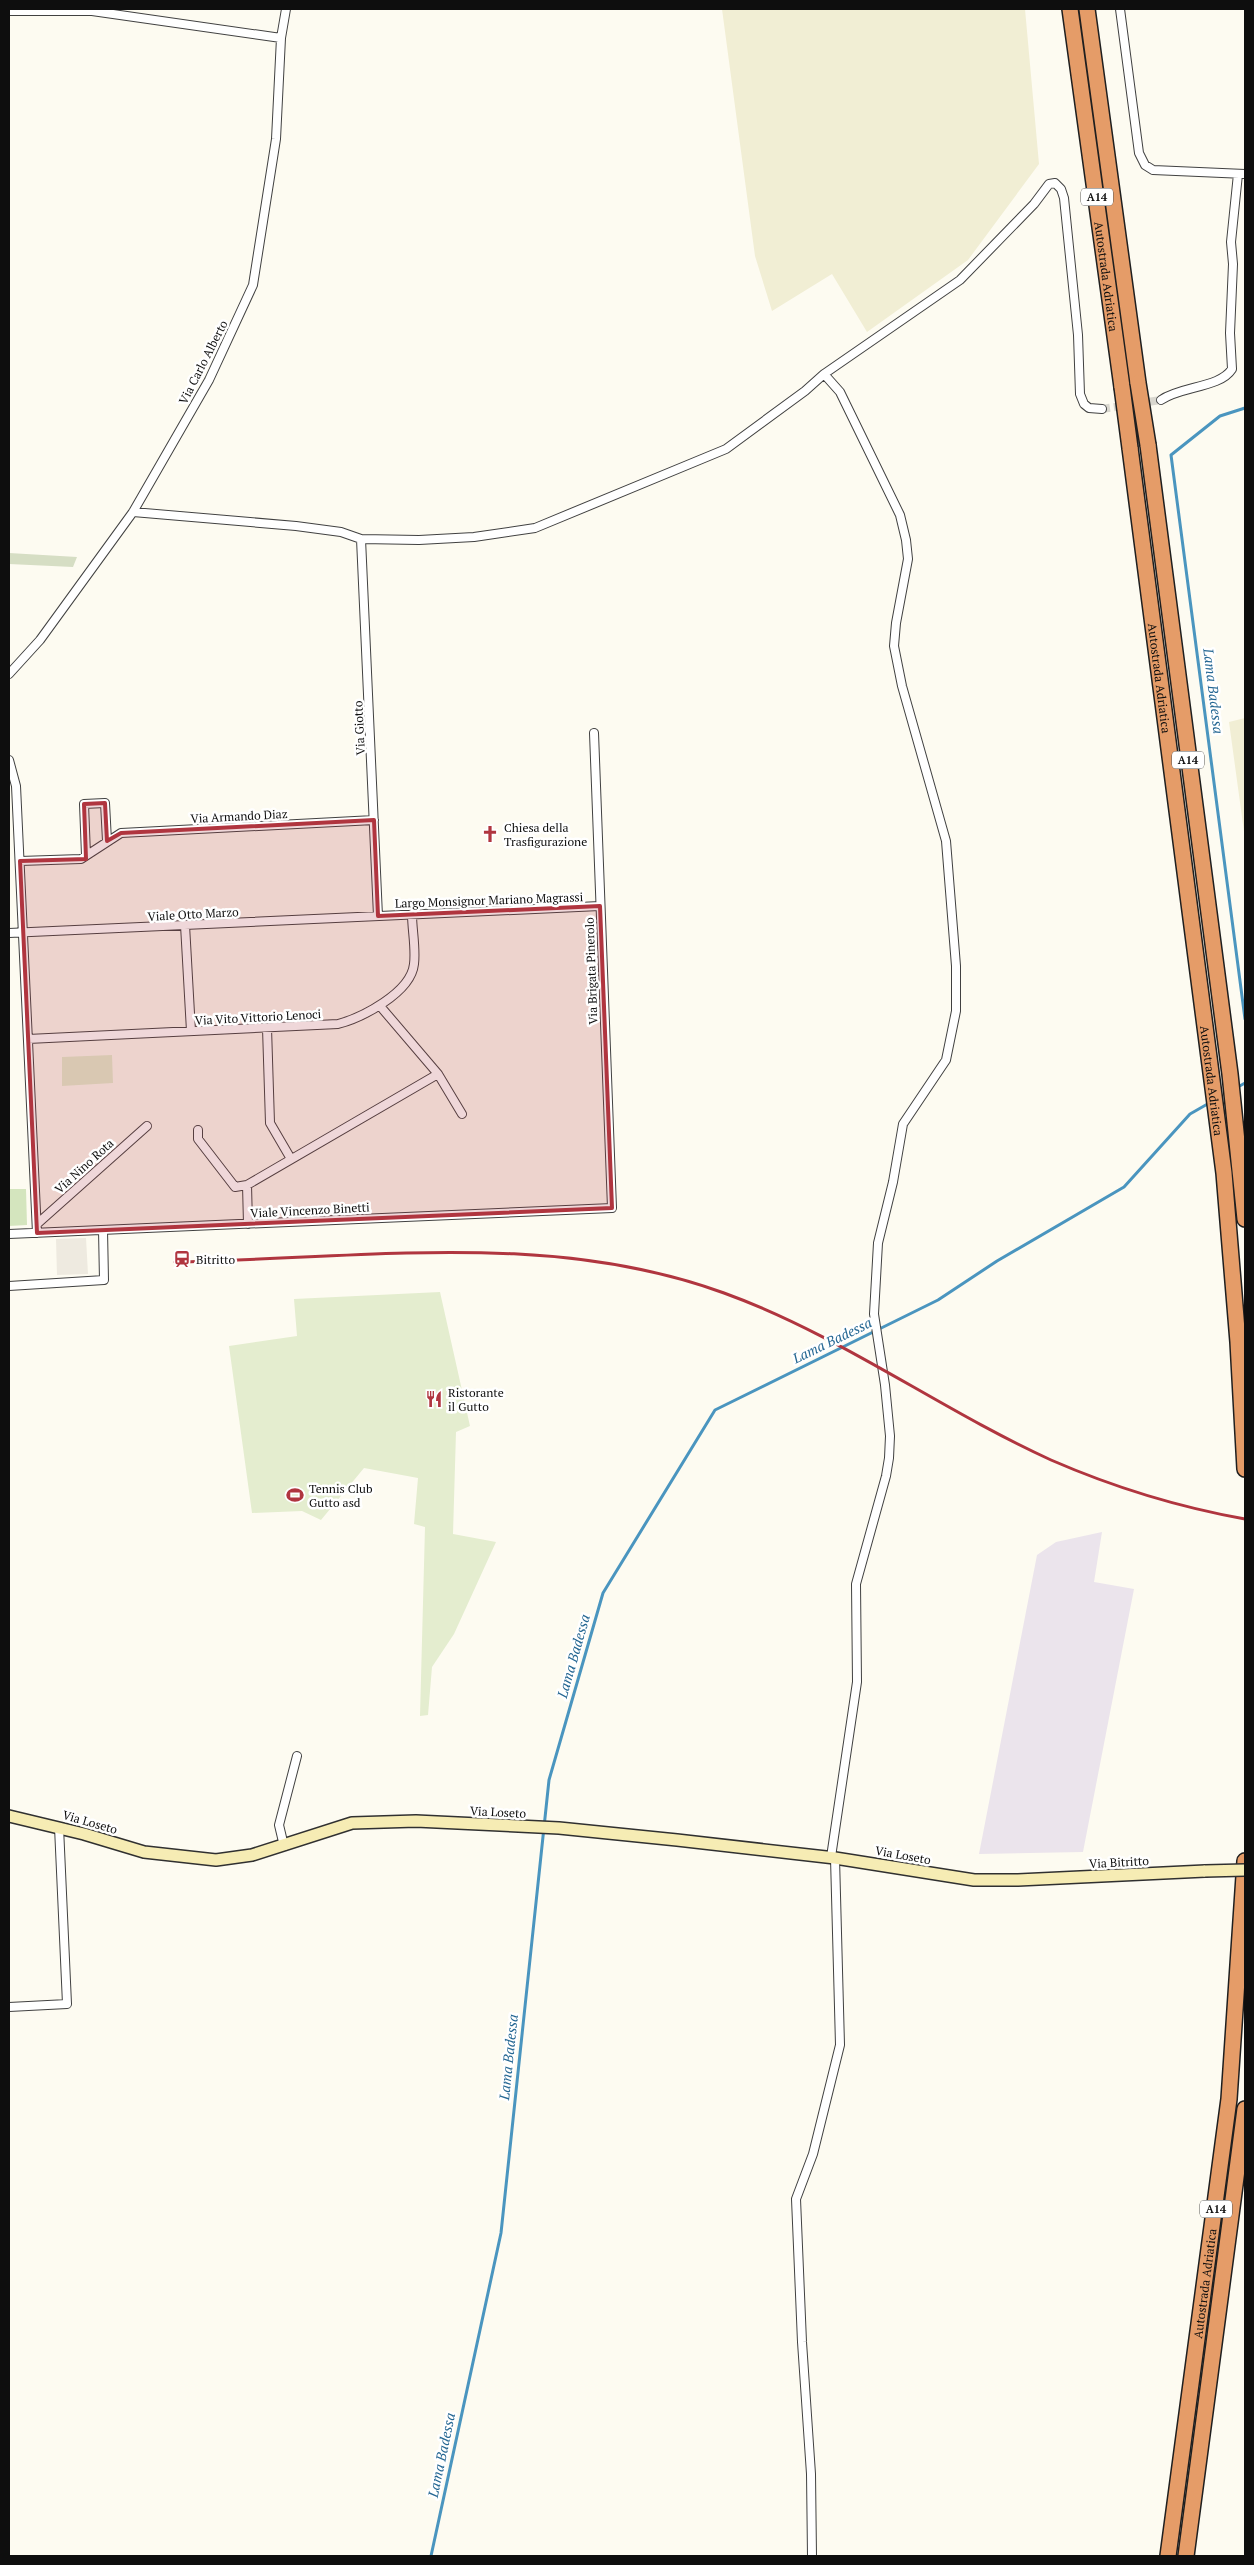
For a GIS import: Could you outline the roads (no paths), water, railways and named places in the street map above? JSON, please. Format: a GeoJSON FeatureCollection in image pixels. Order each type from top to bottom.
{"type":"FeatureCollection","features":[{"type":"Feature","properties":{"kind":"highway","name":"Autostrada Adriatica"},"geometry":{"type":"LineString","coordinates":[[1070,9],[1122,387],[1224,1173],[1238,1342],[1245,1469]]}},
{"type":"Feature","properties":{"kind":"highway","name":"Autostrada Adriatica"},"geometry":{"type":"LineString","coordinates":[[1087,9],[1148,445],[1230,1074],[1245,1219]]}},
{"type":"Feature","properties":{"kind":"highway","name":"Autostrada Adriatica"},"geometry":{"type":"LineString","coordinates":[[1168,2556],[1229,2100],[1245,1861]]}},
{"type":"Feature","properties":{"kind":"highway","name":"Autostrada Adriatica"},"geometry":{"type":"LineString","coordinates":[[1186,2556],[1245,2109]]}},
{"type":"Feature","properties":{"kind":"main road","name":"Via Loseto"},"geometry":{"type":"LineString","coordinates":[[9,1816],[144,1852],[181,1858],[234,1858],[284,1846],[352,1823],[416,1821],[559,1828],[833,1858],[917,1872],[994,1880]]}},
{"type":"Feature","properties":{"kind":"main road","name":"Via Bitritto"},"geometry":{"type":"LineString","coordinates":[[994,1880],[1245,1870]]}},
{"type":"Feature","properties":{"kind":"street","name":"Via Carlo Alberto"},"geometry":{"type":"LineString","coordinates":[[9,674],[40,640],[133,512],[209,380],[253,285],[276,138],[281,38],[286,9]]}},
{"type":"Feature","properties":{"kind":"street"},"geometry":{"type":"LineString","coordinates":[[1120,9],[1139,153],[1145,164],[1153,170],[1242,174],[1231,242],[1233,264],[1230,333],[1232,369],[1220,380],[1183,389],[1161,400]]}},
{"type":"Feature","properties":{"kind":"street"},"geometry":{"type":"LineString","coordinates":[[9,11],[92,12],[281,38]]}},
{"type":"Feature","properties":{"kind":"street"},"geometry":{"type":"LineString","coordinates":[[133,512],[296,526],[341,532],[361,539],[419,540],[465,538],[535,528],[726,449],[805,392],[824,374],[960,280],[1034,204],[1049,184],[1055,183],[1061,189],[1064,198],[1078,335],[1080,394],[1084,404],[1089,408],[1102,409]]}},
{"type":"Feature","properties":{"kind":"street"},"geometry":{"type":"LineString","coordinates":[[812,2556],[810,2474],[796,2199],[813,2154],[840,2045],[833,1858],[857,1682],[856,1584],[884,1484],[889,1458],[890,1436],[885,1385],[874,1314],[878,1243],[893,1182],[903,1124],[946,1060],[956,1011],[956,966],[946,841],[902,686],[894,646],[896,623],[908,559],[906,540],[900,515],[844,401],[824,374]]}},
{"type":"Feature","properties":{"kind":"street","name":"Via Giotto"},"geometry":{"type":"LineString","coordinates":[[361,539],[378,916]]}},
{"type":"Feature","properties":{"kind":"street","name":"Via Brigata Pinerolo"},"geometry":{"type":"LineString","coordinates":[[594,733],[612,1208]]}},
{"type":"Feature","properties":{"kind":"street"},"geometry":{"type":"LineString","coordinates":[[9,760],[12,764],[16,786],[38,1233]]}},
{"type":"Feature","properties":{"kind":"street"},"geometry":{"type":"LineString","coordinates":[[86,855],[84,804],[105,803],[107,841]]}},
{"type":"Feature","properties":{"kind":"street","name":"Via Armando Diaz"},"geometry":{"type":"LineString","coordinates":[[20,862],[81,859],[121,832],[374,820]]}},
{"type":"Feature","properties":{"kind":"street","name":"Largo Monsignor Mariano Magrassi"},"geometry":{"type":"LineString","coordinates":[[378,916],[600,906]]}},
{"type":"Feature","properties":{"kind":"street","name":"Via Vito Vittorio Lenoci"},"geometry":{"type":"LineString","coordinates":[[28,1040],[338,1024],[358,1019],[380,1006],[402,986],[412,970],[414,965],[412,914]]}},
{"type":"Feature","properties":{"kind":"street","name":"Viale Otto Marzo"},"geometry":{"type":"LineString","coordinates":[[9,933],[378,916]]}},
{"type":"Feature","properties":{"kind":"street"},"geometry":{"type":"LineString","coordinates":[[185,925],[190,1031]]}},
{"type":"Feature","properties":{"kind":"street"},"geometry":{"type":"LineString","coordinates":[[380,1006],[438,1074],[462,1114]]}},
{"type":"Feature","properties":{"kind":"street"},"geometry":{"type":"LineString","coordinates":[[267,1028],[270,1122],[291,1159]]}},
{"type":"Feature","properties":{"kind":"street"},"geometry":{"type":"LineString","coordinates":[[198,1130],[198,1140],[235,1187],[247,1185],[438,1074]]}},
{"type":"Feature","properties":{"kind":"street","name":"Via Nino Rota"},"geometry":{"type":"LineString","coordinates":[[37,1224],[147,1126]]}},
{"type":"Feature","properties":{"kind":"street"},"geometry":{"type":"LineString","coordinates":[[247,1185],[248,1224]]}},
{"type":"Feature","properties":{"kind":"street","name":"Viale Vincenzo Binetti"},"geometry":{"type":"LineString","coordinates":[[9,1234],[612,1208]]}},
{"type":"Feature","properties":{"kind":"street"},"geometry":{"type":"LineString","coordinates":[[9,1286],[104,1280],[103,1230]]}},
{"type":"Feature","properties":{"kind":"street"},"geometry":{"type":"LineString","coordinates":[[284,1846],[279,1825],[297,1756]]}},
{"type":"Feature","properties":{"kind":"street"},"geometry":{"type":"LineString","coordinates":[[9,2007],[66,2004],[59,1828]]}},
{"type":"Feature","properties":{"kind":"waterway","name":"Lama Badessa"},"geometry":{"type":"LineString","coordinates":[[1245,408],[1220,416],[1171,455],[1245,1019]]}},
{"type":"Feature","properties":{"kind":"waterway","name":"Lama Badessa"},"geometry":{"type":"LineString","coordinates":[[1236,1088],[1245,1083]]}},
{"type":"Feature","properties":{"kind":"waterway","name":"Lama Badessa"},"geometry":{"type":"LineString","coordinates":[[431,2556],[501,2233],[549,1780],[603,1593],[715,1410],[938,1300],[997,1261],[1124,1187],[1190,1114],[1211,1102]]}},
{"type":"Feature","properties":{"kind":"tunnel"},"geometry":{"type":"LineString","coordinates":[[1102,409],[1161,400]]}},
{"type":"Feature","properties":{"kind":"railway"},"geometry":{"type":"LineString","coordinates":[[175,1262],[452,1252],[522,1254],[590,1261],[658,1273],[724,1293],[767,1310],[849,1351],[1010,1440],[1074,1470],[1195,1509],[1245,1519]]}},
{"type":"Feature","properties":{"kind":"place","name":"Chiesa della Trasfigurazione"},"geometry":{"type":"Point","coordinates":[490,834]}},
{"type":"Feature","properties":{"kind":"place","name":"Bitritto"},"geometry":{"type":"Point","coordinates":[182,1259]}},
{"type":"Feature","properties":{"kind":"place","name":"Ristorante il Gutto"},"geometry":{"type":"Point","coordinates":[434,1399]}},
{"type":"Feature","properties":{"kind":"place","name":"Tennis Club Gutto asd"},"geometry":{"type":"Point","coordinates":[295,1495]}}]}
